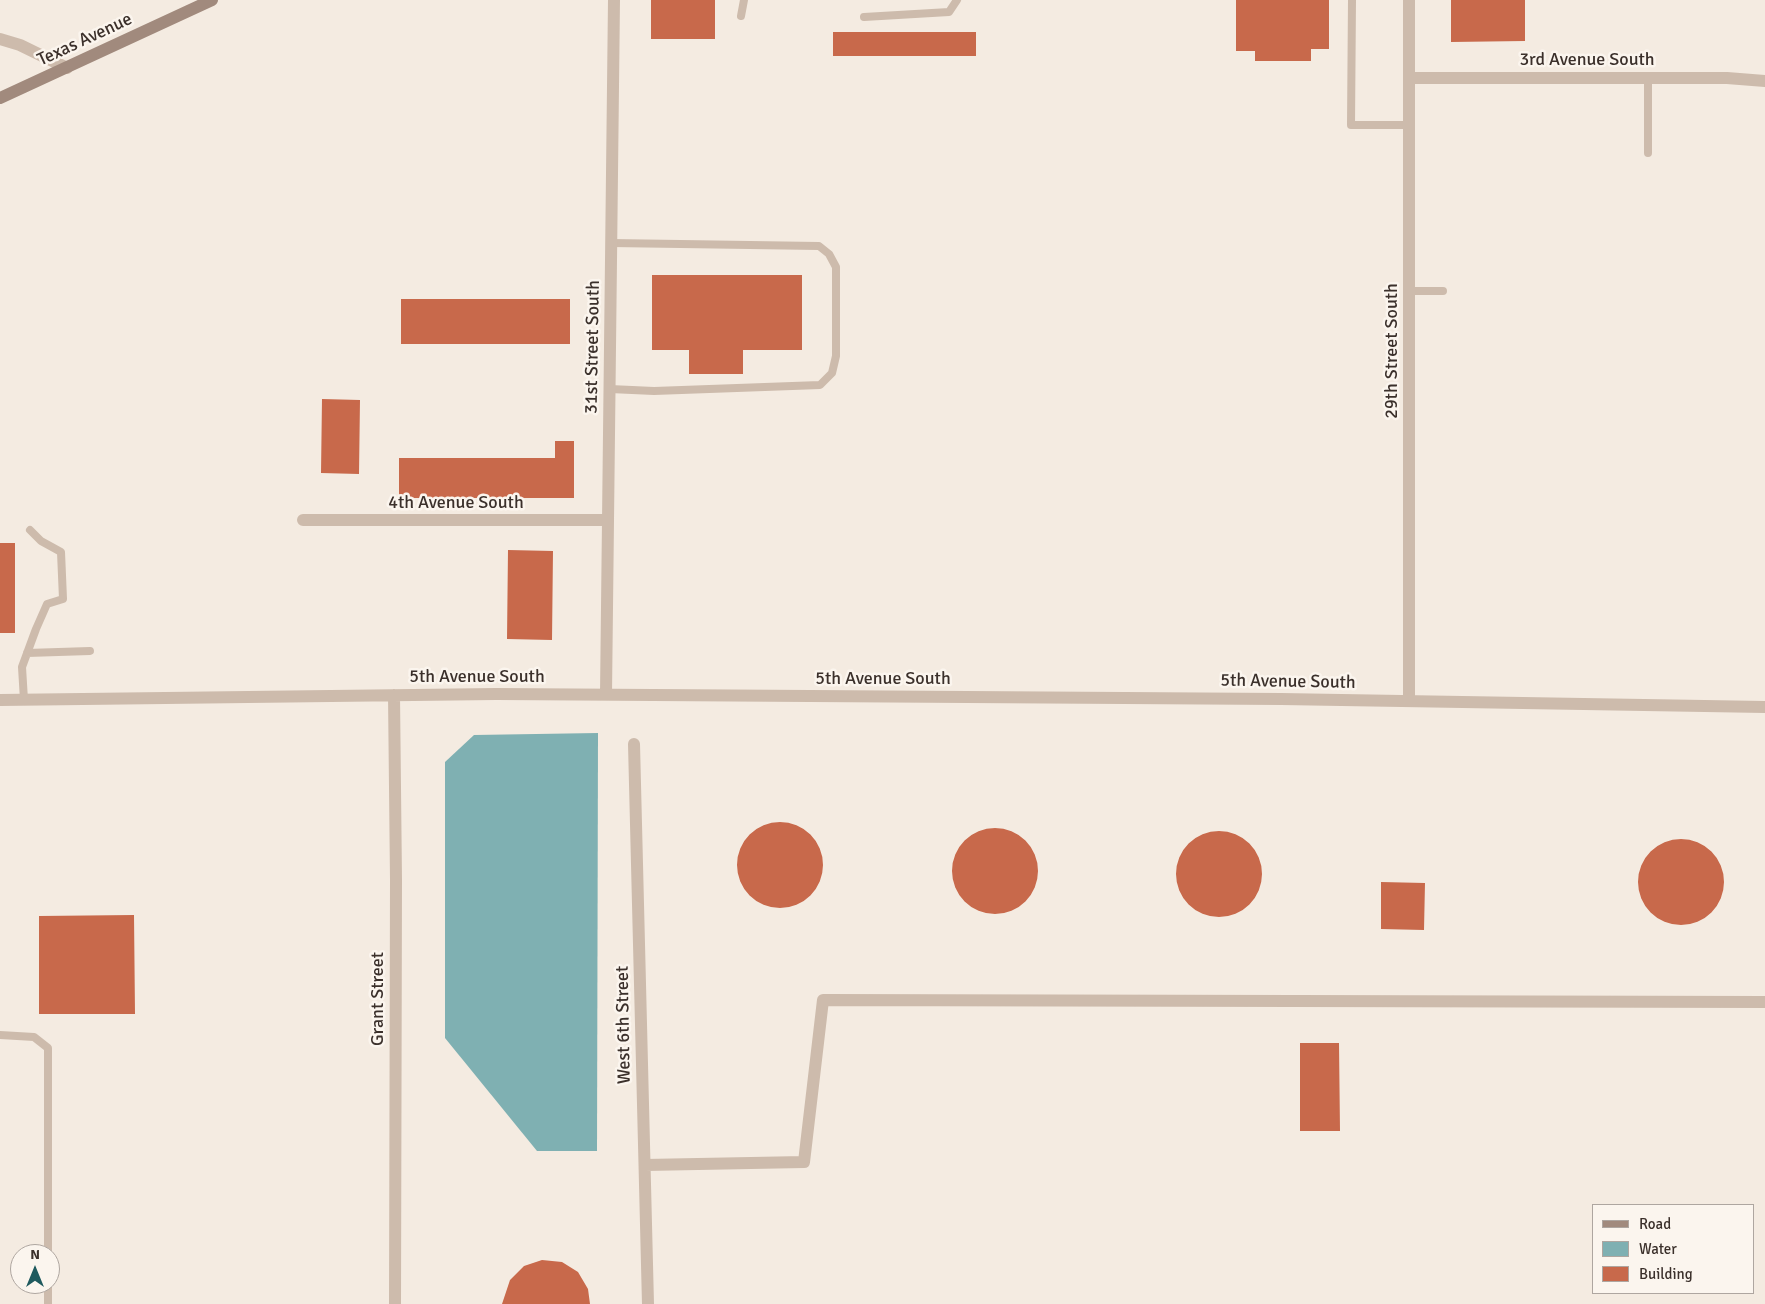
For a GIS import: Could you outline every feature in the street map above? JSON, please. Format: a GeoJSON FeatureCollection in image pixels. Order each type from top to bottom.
{"type":"FeatureCollection","features":[{"type":"Feature","properties":{"kind":"main road","name":"Texas Avenue"},"geometry":{"type":"LineString","coordinates":[[0,98],[212,0]]}},
{"type":"Feature","properties":{"kind":"street","name":"31st Street South"},"geometry":{"type":"LineString","coordinates":[[606,694],[614,0]]}},
{"type":"Feature","properties":{"kind":"street","name":"29th Street South"},"geometry":{"type":"LineString","coordinates":[[1409,0],[1409,701]]}},
{"type":"Feature","properties":{"kind":"street"},"geometry":{"type":"LineString","coordinates":[[0,39],[20,44],[67,68]]}},
{"type":"Feature","properties":{"kind":"street","name":"3rd Avenue South"},"geometry":{"type":"LineString","coordinates":[[1409,78],[1727,78],[1765,81]]}},
{"type":"Feature","properties":{"kind":"street","name":"4th Avenue South"},"geometry":{"type":"LineString","coordinates":[[303,520],[608,520]]}},
{"type":"Feature","properties":{"kind":"street","name":"5th Avenue South"},"geometry":{"type":"LineString","coordinates":[[0,700],[606,694],[1409,701],[1765,707]]}},
{"type":"Feature","properties":{"kind":"street","name":"Grant Street"},"geometry":{"type":"LineString","coordinates":[[394,695],[396,880],[395,1304]]}},
{"type":"Feature","properties":{"kind":"street","name":"West 6th Street"},"geometry":{"type":"LineString","coordinates":[[634,744],[648,1304]]}},
{"type":"Feature","properties":{"kind":"street"},"geometry":{"type":"LineString","coordinates":[[645,1165],[804,1162],[823,1000],[1765,1002]]}},
{"type":"Feature","properties":{"kind":"lane"},"geometry":{"type":"LineString","coordinates":[[741,16],[744,0]]}},
{"type":"Feature","properties":{"kind":"lane"},"geometry":{"type":"LineString","coordinates":[[864,17],[949,12],[957,0]]}},
{"type":"Feature","properties":{"kind":"lane"},"geometry":{"type":"LineString","coordinates":[[1352,0],[1351,125],[1409,125]]}},
{"type":"Feature","properties":{"kind":"lane"},"geometry":{"type":"LineString","coordinates":[[1648,78],[1648,154]]}},
{"type":"Feature","properties":{"kind":"lane"},"geometry":{"type":"LineString","coordinates":[[610,389],[654,391],[820,385],[832,373],[836,356],[836,267],[830,254],[819,246],[611,243]]}},
{"type":"Feature","properties":{"kind":"lane"},"geometry":{"type":"LineString","coordinates":[[1409,291],[1443,292]]}},
{"type":"Feature","properties":{"kind":"lane"},"geometry":{"type":"LineString","coordinates":[[24,700],[22,667],[47,604],[63,599],[61,552],[41,541],[30,530]]}},
{"type":"Feature","properties":{"kind":"lane"},"geometry":{"type":"LineString","coordinates":[[28,653],[90,651]]}},
{"type":"Feature","properties":{"kind":"lane"},"geometry":{"type":"LineString","coordinates":[[0,1035],[34,1037],[48,1048],[48,1244]]}},
{"type":"Feature","properties":{"kind":"water"},"geometry":{"type":"Polygon","coordinates":[[[598,733],[597,1151],[537,1151],[445,1038],[445,762],[474,735],[598,733]]]}},
{"type":"Feature","properties":{"kind":"building"},"geometry":{"type":"Polygon","coordinates":[[[651,0],[715,0],[715,39],[651,39],[651,0]]]}},
{"type":"Feature","properties":{"kind":"building"},"geometry":{"type":"Polygon","coordinates":[[[1236,0],[1329,0],[1329,49],[1311,49],[1311,61],[1255,61],[1255,51],[1236,51],[1236,0]]]}},
{"type":"Feature","properties":{"kind":"building"},"geometry":{"type":"Polygon","coordinates":[[[1451,0],[1525,0],[1525,41],[1451,42],[1451,0]]]}},
{"type":"Feature","properties":{"kind":"building"},"geometry":{"type":"Polygon","coordinates":[[[833,32],[976,32],[976,56],[833,56],[833,32]]]}},
{"type":"Feature","properties":{"kind":"building"},"geometry":{"type":"Polygon","coordinates":[[[652,275],[802,275],[802,350],[743,350],[743,374],[689,374],[689,350],[652,350],[652,275]]]}},
{"type":"Feature","properties":{"kind":"building"},"geometry":{"type":"Polygon","coordinates":[[[401,299],[570,299],[570,344],[401,344],[401,299]]]}},
{"type":"Feature","properties":{"kind":"building"},"geometry":{"type":"Polygon","coordinates":[[[322,399],[360,400],[359,474],[321,473],[322,399]]]}},
{"type":"Feature","properties":{"kind":"building"},"geometry":{"type":"Polygon","coordinates":[[[555,441],[574,441],[574,498],[399,498],[399,458],[555,458],[555,441]]]}},
{"type":"Feature","properties":{"kind":"building"},"geometry":{"type":"Polygon","coordinates":[[[0,543],[15,543],[15,633],[0,633],[0,543]]]}},
{"type":"Feature","properties":{"kind":"building"},"geometry":{"type":"Polygon","coordinates":[[[508,550],[553,551],[552,640],[507,639],[508,550]]]}},
{"type":"Feature","properties":{"kind":"building"},"geometry":{"type":"Polygon","coordinates":[[[780,822],[796,826],[810,835],[819,849],[823,865],[819,881],[810,895],[796,904],[780,908],[764,904],[750,895],[741,881],[737,865],[741,849],[750,835],[764,826],[780,822]]]}},
{"type":"Feature","properties":{"kind":"building"},"geometry":{"type":"Polygon","coordinates":[[[995,828],[1011,832],[1025,841],[1034,855],[1038,871],[1034,887],[1025,901],[1011,910],[995,914],[979,910],[965,901],[956,887],[952,871],[956,855],[965,841],[979,832],[995,828]]]}},
{"type":"Feature","properties":{"kind":"building"},"geometry":{"type":"Polygon","coordinates":[[[1219,831],[1235,835],[1249,844],[1258,858],[1262,874],[1258,890],[1249,904],[1235,913],[1219,917],[1203,913],[1189,904],[1180,890],[1176,874],[1180,858],[1189,844],[1203,835],[1219,831]]]}},
{"type":"Feature","properties":{"kind":"building"},"geometry":{"type":"Polygon","coordinates":[[[1681,839],[1697,843],[1711,852],[1720,866],[1724,882],[1720,898],[1711,912],[1697,921],[1681,925],[1665,921],[1651,912],[1642,898],[1638,882],[1642,866],[1651,852],[1665,843],[1681,839]]]}},
{"type":"Feature","properties":{"kind":"building"},"geometry":{"type":"Polygon","coordinates":[[[1381,882],[1425,883],[1424,930],[1381,929],[1381,882]]]}},
{"type":"Feature","properties":{"kind":"building"},"geometry":{"type":"Polygon","coordinates":[[[134,915],[135,1014],[39,1014],[39,916],[134,915]]]}},
{"type":"Feature","properties":{"kind":"building"},"geometry":{"type":"Polygon","coordinates":[[[1300,1043],[1339,1043],[1340,1131],[1300,1131],[1300,1043]]]}},
{"type":"Feature","properties":{"kind":"building"},"geometry":{"type":"Polygon","coordinates":[[[542,1260],[562,1262],[578,1272],[588,1289],[590,1304],[502,1304],[510,1280],[524,1266],[542,1260]]]}}]}
